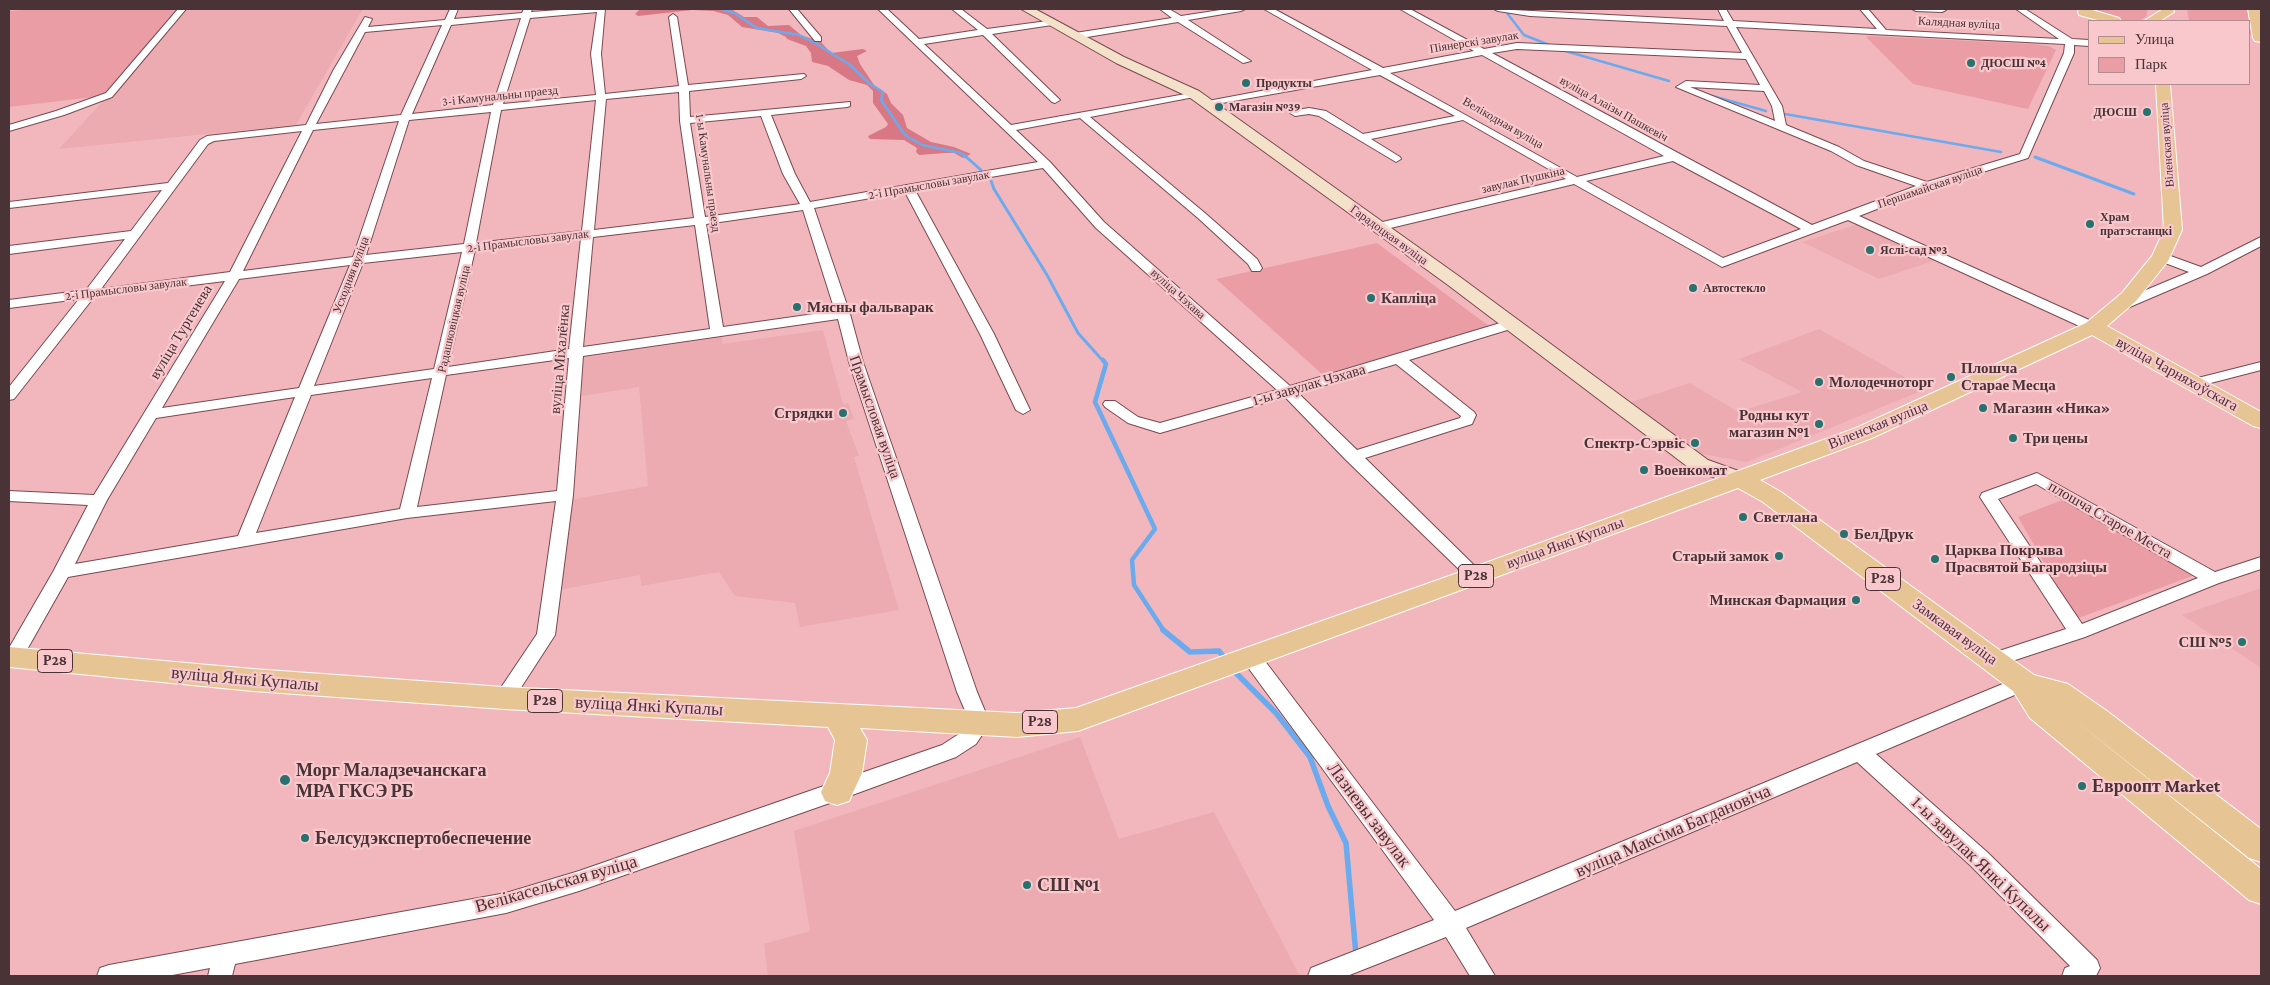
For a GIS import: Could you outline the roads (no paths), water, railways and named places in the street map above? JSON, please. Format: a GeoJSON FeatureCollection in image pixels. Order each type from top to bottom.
{"type":"FeatureCollection","features":[{"type":"Feature","properties":{"kind":"main road"},"geometry":{"type":"LineString","coordinates":[[2252,40],[2254,9]]}},
{"type":"Feature","properties":{"kind":"main road"},"geometry":{"type":"LineString","coordinates":[[2086,14],[2110,20]]}},
{"type":"Feature","properties":{"kind":"main road"},"geometry":{"type":"LineString","coordinates":[[2155,20],[2170,16]]}},
{"type":"Feature","properties":{"kind":"main road","name":"Віленская вуліца"},"geometry":{"type":"LineString","coordinates":[[1739,479],[1864,432],[1926,406],[2093,327],[2129,297],[2161,258],[2173,230],[2163,85]]}},
{"type":"Feature","properties":{"kind":"main road","name":"вуліца Чарняхоўскага"},"geometry":{"type":"LineString","coordinates":[[2093,327],[2261,421]]}},
{"type":"Feature","properties":{"kind":"main road","name":"вуліца Янкі Купалы"},"geometry":{"type":"LineString","coordinates":[[11,657],[253,680],[504,698],[1017,725],[1078,719],[1739,479]]}},
{"type":"Feature","properties":{"kind":"main road","name":"Замкавая вуліца"},"geometry":{"type":"LineString","coordinates":[[1739,479],[1772,497],[2024,683],[2040,710],[2261,889]]}},
{"type":"Feature","properties":{"kind":"main road","name":"Замкавая вуліца"},"geometry":{"type":"LineString","coordinates":[[2024,683],[2057,692],[2261,848]]}},
{"type":"Feature","properties":{"kind":"main road"},"geometry":{"type":"LineString","coordinates":[[837,716],[851,740],[846,773],[837,792]]}},
{"type":"Feature","properties":{"kind":"street"},"geometry":{"type":"LineString","coordinates":[[9,128],[60,113],[109,95],[182,9]]}},
{"type":"Feature","properties":{"kind":"street","name":"Усходняя вуліца"},"geometry":{"type":"LineString","coordinates":[[245,540],[358,260],[405,118],[454,9]]}},
{"type":"Feature","properties":{"kind":"street"},"geometry":{"type":"LineString","coordinates":[[365,24],[450,21],[527,12],[600,9]]}},
{"type":"Feature","properties":{"kind":"street","name":"вуліца Міхалёнка"},"geometry":{"type":"LineString","coordinates":[[504,698],[546,635],[565,495],[576,353],[601,98],[596,54],[600,9]]}},
{"type":"Feature","properties":{"kind":"street"},"geometry":{"type":"LineString","coordinates":[[793,9],[818,39]]}},
{"type":"Feature","properties":{"kind":"street","name":"вуліца Чэхава"},"geometry":{"type":"LineString","coordinates":[[882,9],[1046,164],[1100,225],[1288,392],[1352,457],[1476,576]]}},
{"type":"Feature","properties":{"kind":"street"},"geometry":{"type":"LineString","coordinates":[[956,9],[984,32],[1055,100]]}},
{"type":"Feature","properties":{"kind":"street","name":"Гарадоцкая вуліца"},"geometry":{"type":"LineString","coordinates":[[1027,9],[1120,60],[1201,99],[1512,324],[1700,465],[1739,479]]}},
{"type":"Feature","properties":{"kind":"street"},"geometry":{"type":"LineString","coordinates":[[1164,9],[1246,61]]}},
{"type":"Feature","properties":{"kind":"street"},"geometry":{"type":"LineString","coordinates":[[1075,36],[1241,9]]}},
{"type":"Feature","properties":{"kind":"street","name":"Велікодная вуліца"},"geometry":{"type":"LineString","coordinates":[[1268,9],[1383,71],[1722,263]]}},
{"type":"Feature","properties":{"kind":"street","name":"вуліца Алаізы Пашкевіч"},"geometry":{"type":"LineString","coordinates":[[1404,9],[1674,157],[1812,230]]}},
{"type":"Feature","properties":{"kind":"street","name":"Калядная вуліца"},"geometry":{"type":"LineString","coordinates":[[1498,9],[1530,13],[2088,43]]}},
{"type":"Feature","properties":{"kind":"street"},"geometry":{"type":"LineString","coordinates":[[1722,9],[1777,106],[1781,126]]}},
{"type":"Feature","properties":{"kind":"street"},"geometry":{"type":"LineString","coordinates":[[1864,9],[1883,31]]}},
{"type":"Feature","properties":{"kind":"street"},"geometry":{"type":"LineString","coordinates":[[1916,9],[1942,10],[1940,9]]}},
{"type":"Feature","properties":{"kind":"street"},"geometry":{"type":"LineString","coordinates":[[2020,9],[2070,42]]}},
{"type":"Feature","properties":{"kind":"street","name":"Радашковіцкая вуліца"},"geometry":{"type":"LineString","coordinates":[[408,513],[442,371],[497,108],[527,12]]}},
{"type":"Feature","properties":{"kind":"street","name":"1-ы Камунальны праезд"},"geometry":{"type":"LineString","coordinates":[[673,17],[684,89],[685,122],[716,332]]}},
{"type":"Feature","properties":{"kind":"street"},"geometry":{"type":"LineString","coordinates":[[917,42],[1052,22]]}},
{"type":"Feature","properties":{"kind":"street","name":"вуліца Тургенева"},"geometry":{"type":"LineString","coordinates":[[11,657],[62,572],[99,500],[234,276],[309,128],[365,24]]}},
{"type":"Feature","properties":{"kind":"street","name":"Першамайская вуліца"},"geometry":{"type":"LineString","coordinates":[[1722,263],[1927,186],[2024,156],[2069,53],[2070,42]]}},
{"type":"Feature","properties":{"kind":"street","name":"Піянерскі завулак"},"geometry":{"type":"LineString","coordinates":[[1008,129],[1383,71],[1482,51],[1517,46],[1748,56]]}},
{"type":"Feature","properties":{"kind":"street","name":"3-і Камунальны праезд"},"geometry":{"type":"LineString","coordinates":[[169,186],[204,142],[211,138],[800,76]]}},
{"type":"Feature","properties":{"kind":"street"},"geometry":{"type":"LineString","coordinates":[[1766,88],[1686,84],[1681,87],[1781,126],[1860,163],[1927,186]]}},
{"type":"Feature","properties":{"kind":"street"},"geometry":{"type":"LineString","coordinates":[[685,122],[846,104]]}},
{"type":"Feature","properties":{"kind":"street"},"geometry":{"type":"LineString","coordinates":[[1296,113],[1322,112],[1396,158]]}},
{"type":"Feature","properties":{"kind":"street","name":"Прамысловая вуліца"},"geometry":{"type":"LineString","coordinates":[[765,113],[789,174],[807,206],[843,314],[856,362],[967,692],[980,723]]}},
{"type":"Feature","properties":{"kind":"street"},"geometry":{"type":"LineString","coordinates":[[1083,116],[1202,216],[1254,262],[1256,268]]}},
{"type":"Feature","properties":{"kind":"street"},"geometry":{"type":"LineString","coordinates":[[1363,137],[1464,117]]}},
{"type":"Feature","properties":{"kind":"street","name":"завулак Пушкіна"},"geometry":{"type":"LineString","coordinates":[[1378,227],[1674,157]]}},
{"type":"Feature","properties":{"kind":"street","name":"2-і Прамысловы завулак"},"geometry":{"type":"LineString","coordinates":[[9,304],[358,260],[701,221],[807,206],[1046,164]]}},
{"type":"Feature","properties":{"kind":"street"},"geometry":{"type":"LineString","coordinates":[[9,205],[169,186]]}},
{"type":"Feature","properties":{"kind":"street"},"geometry":{"type":"LineString","coordinates":[[9,396],[90,294],[169,186]]}},
{"type":"Feature","properties":{"kind":"street"},"geometry":{"type":"LineString","coordinates":[[909,189],[987,334],[1023,410]]}},
{"type":"Feature","properties":{"kind":"street"},"geometry":{"type":"LineString","coordinates":[[1848,215],[2093,327]]}},
{"type":"Feature","properties":{"kind":"street"},"geometry":{"type":"LineString","coordinates":[[9,250],[133,234]]}},
{"type":"Feature","properties":{"kind":"street","name":"Віленская вуліца"},"geometry":{"type":"LineString","coordinates":[[2118,307],[2203,271],[2261,240]]}},
{"type":"Feature","properties":{"kind":"street"},"geometry":{"type":"LineString","coordinates":[[2161,258],[2191,269],[2203,271]]}},
{"type":"Feature","properties":{"kind":"street"},"geometry":{"type":"LineString","coordinates":[[150,414],[843,314]]}},
{"type":"Feature","properties":{"kind":"street","name":"1-ы завулак Чэхава"},"geometry":{"type":"LineString","coordinates":[[1110,404],[1133,420],[1160,428],[1288,392],[1512,324]]}},
{"type":"Feature","properties":{"kind":"street"},"geometry":{"type":"LineString","coordinates":[[1352,457],[1467,421],[1469,415],[1399,359]]}},
{"type":"Feature","properties":{"kind":"street"},"geometry":{"type":"LineString","coordinates":[[2195,383],[2261,366]]}},
{"type":"Feature","properties":{"kind":"street","name":"плошча Старое Места"},"geometry":{"type":"LineString","coordinates":[[2078,632],[1988,497],[2037,478],[2213,579]]}},
{"type":"Feature","properties":{"kind":"street"},"geometry":{"type":"LineString","coordinates":[[62,572],[408,513],[565,495]]}},
{"type":"Feature","properties":{"kind":"street"},"geometry":{"type":"LineString","coordinates":[[9,496],[99,500]]}},
{"type":"Feature","properties":{"kind":"street"},"geometry":{"type":"LineString","coordinates":[[1994,660],[2078,632],[2213,579],[2261,563]]}},
{"type":"Feature","properties":{"kind":"street","name":"Лазневы завулак"},"geometry":{"type":"LineString","coordinates":[[1250,657],[1451,924],[1483,976]]}},
{"type":"Feature","properties":{"kind":"street","name":"вуліца Максіма Багдановіча"},"geometry":{"type":"LineString","coordinates":[[1320,976],[1451,924],[2024,683]]}},
{"type":"Feature","properties":{"kind":"street","name":"Велікасельская вуліца"},"geometry":{"type":"LineString","coordinates":[[109,976],[223,966],[506,903],[579,881],[949,752],[969,738],[980,723]]}},
{"type":"Feature","properties":{"kind":"street","name":"1-ы завулак Янкі Купалы"},"geometry":{"type":"LineString","coordinates":[[1860,752],[1979,859],[2088,968],[2074,976]]}},
{"type":"Feature","properties":{"kind":"waterway"},"geometry":{"type":"LineString","coordinates":[[722,9],[734,13],[757,28],[799,35],[817,44],[850,65],[870,84],[883,92],[881,100],[905,135],[922,145],[961,153],[965,157]]}},
{"type":"Feature","properties":{"kind":"waterway"},"geometry":{"type":"LineString","coordinates":[[1507,13],[1524,35],[1552,46]]}},
{"type":"Feature","properties":{"kind":"waterway"},"geometry":{"type":"LineString","coordinates":[[1562,50],[1669,81]]}},
{"type":"Feature","properties":{"kind":"waterway"},"geometry":{"type":"LineString","coordinates":[[1709,95],[1766,111]]}},
{"type":"Feature","properties":{"kind":"waterway"},"geometry":{"type":"LineString","coordinates":[[1785,114],[2001,152]]}},
{"type":"Feature","properties":{"kind":"waterway"},"geometry":{"type":"LineString","coordinates":[[964,155],[981,170]]}},
{"type":"Feature","properties":{"kind":"waterway"},"geometry":{"type":"LineString","coordinates":[[2035,157],[2134,194]]}},
{"type":"Feature","properties":{"kind":"waterway"},"geometry":{"type":"LineString","coordinates":[[990,178],[994,189],[1047,275],[1078,333],[1104,362]]}},
{"type":"Feature","properties":{"kind":"waterway"},"geometry":{"type":"LineString","coordinates":[[1103,360],[1106,364],[1095,402],[1155,529],[1132,560],[1134,585],[1164,631]]}},
{"type":"Feature","properties":{"kind":"waterway"},"geometry":{"type":"LineString","coordinates":[[1164,631],[1190,652],[1219,651],[1226,660]]}},
{"type":"Feature","properties":{"kind":"waterway"},"geometry":{"type":"LineString","coordinates":[[1233,670],[1276,713],[1310,757],[1328,806],[1346,843],[1356,955]]}},
{"type":"Feature","properties":{"kind":"place","name":"ДЮСШ №4"},"geometry":{"type":"Point","coordinates":[1971,63]}},
{"type":"Feature","properties":{"kind":"place","name":"Продукты"},"geometry":{"type":"Point","coordinates":[1246,83]}},
{"type":"Feature","properties":{"kind":"place","name":"Магазін №39"},"geometry":{"type":"Point","coordinates":[1219,107]}},
{"type":"Feature","properties":{"kind":"place","name":"ДЮСШ"},"geometry":{"type":"Point","coordinates":[2147,112]}},
{"type":"Feature","properties":{"kind":"place","name":"Храм пратэстанцкі"},"geometry":{"type":"Point","coordinates":[2090,224]}},
{"type":"Feature","properties":{"kind":"place","name":"Яслі-сад №3"},"geometry":{"type":"Point","coordinates":[1870,250]}},
{"type":"Feature","properties":{"kind":"place","name":"Автостекло"},"geometry":{"type":"Point","coordinates":[1693,288]}},
{"type":"Feature","properties":{"kind":"place","name":"Капліца"},"geometry":{"type":"Point","coordinates":[1371,298]}},
{"type":"Feature","properties":{"kind":"place","name":"Мясны фальварак"},"geometry":{"type":"Point","coordinates":[797,307]}},
{"type":"Feature","properties":{"kind":"place","name":"Плошча Старае Месца"},"geometry":{"type":"Point","coordinates":[1951,377]}},
{"type":"Feature","properties":{"kind":"place","name":"Молодечноторг"},"geometry":{"type":"Point","coordinates":[1819,382]}},
{"type":"Feature","properties":{"kind":"place","name":"Магазин «Ника»"},"geometry":{"type":"Point","coordinates":[1983,408]}},
{"type":"Feature","properties":{"kind":"place","name":"Сгрядки"},"geometry":{"type":"Point","coordinates":[843,413]}},
{"type":"Feature","properties":{"kind":"place","name":"Родны кут магазин №1"},"geometry":{"type":"Point","coordinates":[1819,424]}},
{"type":"Feature","properties":{"kind":"place","name":"Три цены"},"geometry":{"type":"Point","coordinates":[2013,438]}},
{"type":"Feature","properties":{"kind":"place","name":"Спектр-Сэрвіс"},"geometry":{"type":"Point","coordinates":[1695,443]}},
{"type":"Feature","properties":{"kind":"place","name":"Военкомат"},"geometry":{"type":"Point","coordinates":[1644,470]}},
{"type":"Feature","properties":{"kind":"place","name":"Светлана"},"geometry":{"type":"Point","coordinates":[1743,517]}},
{"type":"Feature","properties":{"kind":"place","name":"БелДрук"},"geometry":{"type":"Point","coordinates":[1844,534]}},
{"type":"Feature","properties":{"kind":"place","name":"Старый замок"},"geometry":{"type":"Point","coordinates":[1779,556]}},
{"type":"Feature","properties":{"kind":"place","name":"Царква Покрыва Прасвятой Багародзіцы"},"geometry":{"type":"Point","coordinates":[1935,559]}},
{"type":"Feature","properties":{"kind":"place","name":"Минская Фармация"},"geometry":{"type":"Point","coordinates":[1856,600]}},
{"type":"Feature","properties":{"kind":"place","name":"СШ №5"},"geometry":{"type":"Point","coordinates":[2242,642]}},
{"type":"Feature","properties":{"kind":"place","name":"Морг Маладзечанскага МРА ГКСЭ РБ"},"geometry":{"type":"Point","coordinates":[285,780]}},
{"type":"Feature","properties":{"kind":"place","name":"Евроопт Market"},"geometry":{"type":"Point","coordinates":[2082,786]}},
{"type":"Feature","properties":{"kind":"place","name":"Белсудэкспертобеспечение"},"geometry":{"type":"Point","coordinates":[305,838]}},
{"type":"Feature","properties":{"kind":"place","name":"СШ №1"},"geometry":{"type":"Point","coordinates":[1027,885]}}]}
